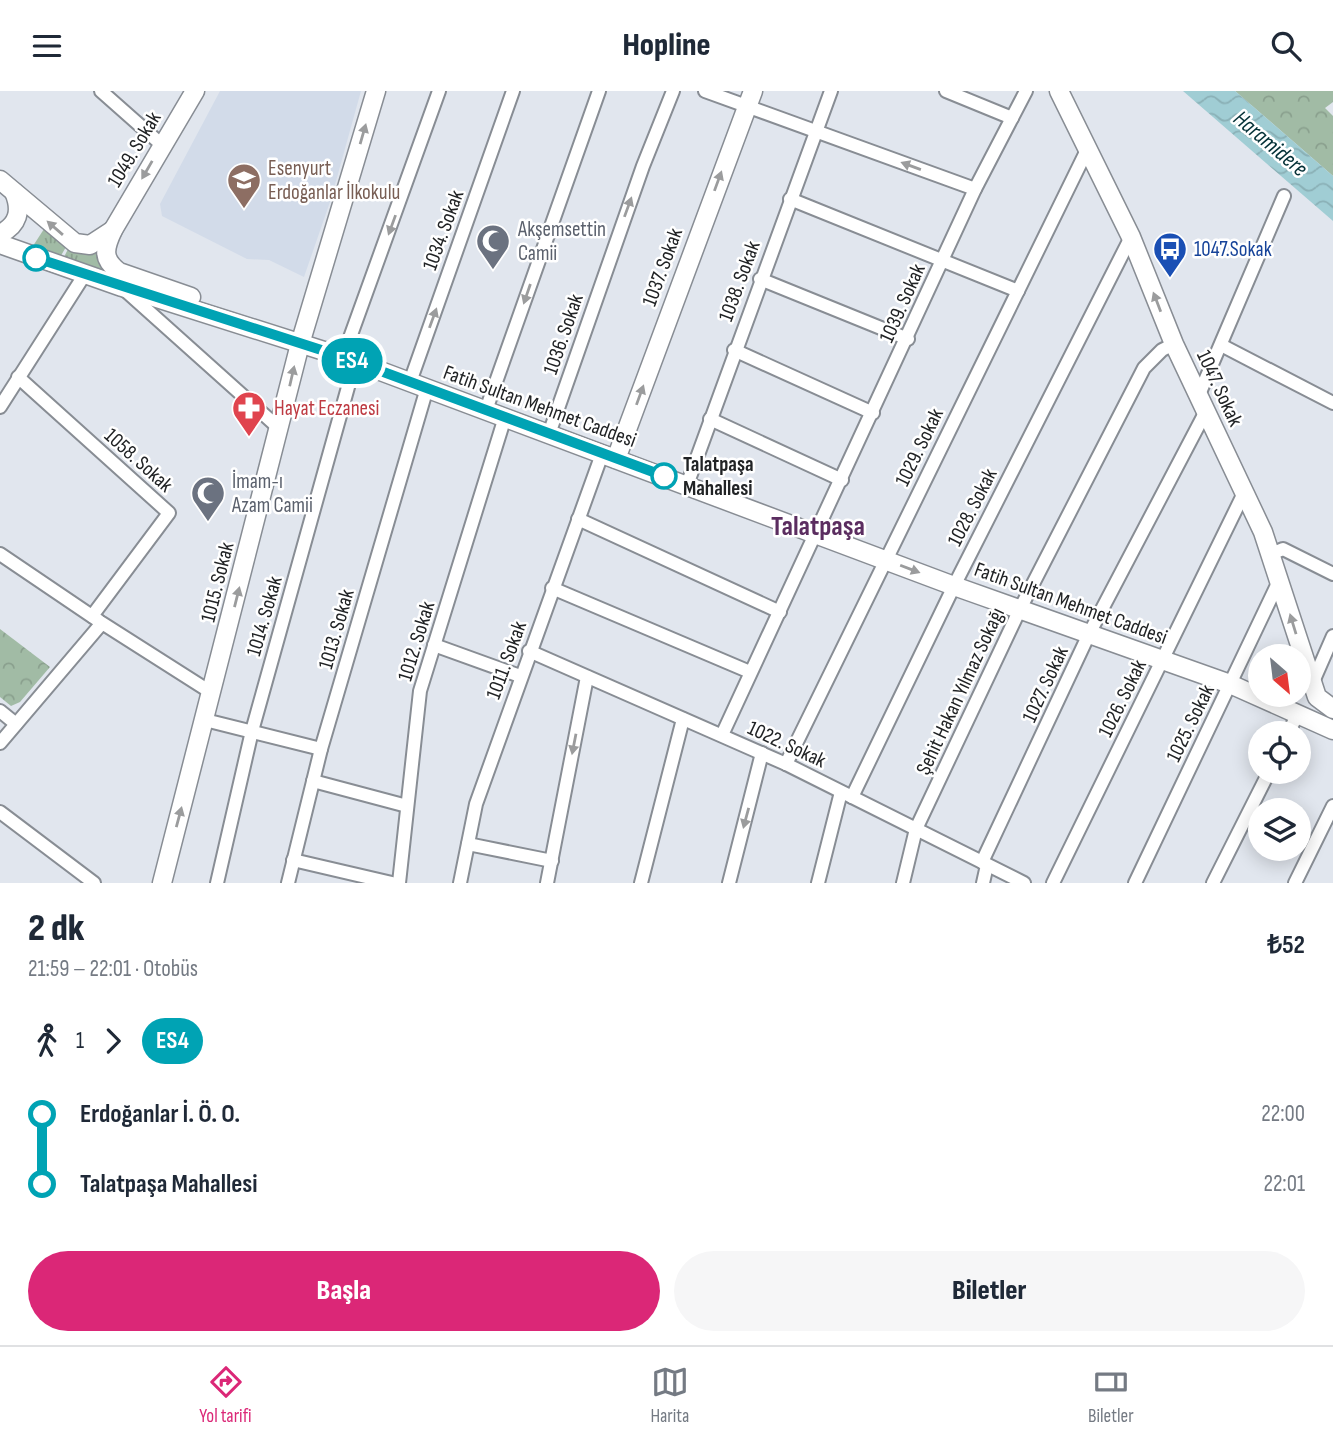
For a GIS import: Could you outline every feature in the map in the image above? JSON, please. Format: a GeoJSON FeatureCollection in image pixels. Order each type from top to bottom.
{"type":"FeatureCollection","features":[{"type":"Feature","properties":{"kind":"main road","name":"1049. Sokak"},"geometry":{"type":"LineString","coordinates":[[113,230],[195,91]]}},
{"type":"Feature","properties":{"kind":"main road","name":"1015. Sokak"},"geometry":{"type":"LineString","coordinates":[[162,883],[300,344],[376,91]]}},
{"type":"Feature","properties":{"kind":"main road","name":"1047. Sokak"},"geometry":{"type":"LineString","coordinates":[[1059,91],[1131,237],[1174,344],[1271,554],[1317,697],[1331,708]]}},
{"type":"Feature","properties":{"kind":"main road","name":"1037. Sokak"},"geometry":{"type":"LineString","coordinates":[[609,456],[749,98]]}},
{"type":"Feature","properties":{"kind":"main road"},"geometry":{"type":"LineString","coordinates":[[7,186],[75,243],[90,245],[113,230]]}},
{"type":"Feature","properties":{"kind":"main road"},"geometry":{"type":"LineString","coordinates":[[0,235],[16,221],[19,205],[7,186]]}},
{"type":"Feature","properties":{"kind":"main road"},"geometry":{"type":"LineString","coordinates":[[113,230],[106,244],[106,258],[119,272],[196,299],[244,325]]}},
{"type":"Feature","properties":{"kind":"main road","name":"Fatih Sultan Mehmet Caddesi"},"geometry":{"type":"LineString","coordinates":[[0,244],[122,287],[349,359],[954,586],[1230,684],[1333,730]]}},
{"type":"Feature","properties":{"kind":"street"},"geometry":{"type":"LineString","coordinates":[[101,91],[162,145]]}},
{"type":"Feature","properties":{"kind":"street","name":"1014. Sokak"},"geometry":{"type":"LineString","coordinates":[[217,883],[252,731],[349,359],[439,91]]}},
{"type":"Feature","properties":{"kind":"street","name":"1034. Sokak"},"geometry":{"type":"LineString","coordinates":[[419,385],[513,91]]}},
{"type":"Feature","properties":{"kind":"street"},"geometry":{"type":"LineString","coordinates":[[486,410],[599,91]]}},
{"type":"Feature","properties":{"kind":"street","name":"1036. Sokak"},"geometry":{"type":"LineString","coordinates":[[549,434],[643,166],[673,91]]}},
{"type":"Feature","properties":{"kind":"street"},"geometry":{"type":"LineString","coordinates":[[705,91],[749,98],[815,132],[975,189]]}},
{"type":"Feature","properties":{"kind":"street","name":"1038. Sokak"},"geometry":{"type":"LineString","coordinates":[[687,485],[734,350],[831,91]]}},
{"type":"Feature","properties":{"kind":"street"},"geometry":{"type":"LineString","coordinates":[[946,91],[1012,118]]}},
{"type":"Feature","properties":{"kind":"street","name":"1039. Sokak"},"geometry":{"type":"LineString","coordinates":[[722,735],[818,534],[975,189],[1026,91]]}},
{"type":"Feature","properties":{"kind":"street","name":"1029. Sokak"},"geometry":{"type":"LineString","coordinates":[[786,764],[1088,148]]}},
{"type":"Feature","properties":{"kind":"street","name":"1027. Sokak"},"geometry":{"type":"LineString","coordinates":[[983,883],[985,863],[1090,634],[1202,405],[1220,345],[1284,196]]}},
{"type":"Feature","properties":{"kind":"street"},"geometry":{"type":"LineString","coordinates":[[790,199],[1018,291]]}},
{"type":"Feature","properties":{"kind":"street","name":"1028. Sokak"},"geometry":{"type":"LineString","coordinates":[[818,883],[846,794],[1131,237]]}},
{"type":"Feature","properties":{"kind":"street"},"geometry":{"type":"LineString","coordinates":[[0,407],[85,274]]}},
{"type":"Feature","properties":{"kind":"street"},"geometry":{"type":"LineString","coordinates":[[760,279],[908,339]]}},
{"type":"Feature","properties":{"kind":"street"},"geometry":{"type":"LineString","coordinates":[[122,287],[280,429]]}},
{"type":"Feature","properties":{"kind":"street","name":"Şehit Hakan Yılmaz Sokağı"},"geometry":{"type":"LineString","coordinates":[[902,883],[916,829],[1020,609],[1144,368],[1162,350],[1174,344]]}},
{"type":"Feature","properties":{"kind":"street"},"geometry":{"type":"LineString","coordinates":[[1220,345],[1333,403]]}},
{"type":"Feature","properties":{"kind":"street"},"geometry":{"type":"LineString","coordinates":[[734,350],[873,412]]}},
{"type":"Feature","properties":{"kind":"street","name":"1058. Sokak"},"geometry":{"type":"LineString","coordinates":[[18,377],[169,513],[97,619]]}},
{"type":"Feature","properties":{"kind":"street","name":"1013. Sokak"},"geometry":{"type":"LineString","coordinates":[[288,883],[321,749],[419,385]]}},
{"type":"Feature","properties":{"kind":"street","name":"1012. Sokak"},"geometry":{"type":"LineString","coordinates":[[399,883],[420,691],[505,417]]}},
{"type":"Feature","properties":{"kind":"street"},"geometry":{"type":"LineString","coordinates":[[710,419],[842,480]]}},
{"type":"Feature","properties":{"kind":"street","name":"1011. Sokak"},"geometry":{"type":"LineString","coordinates":[[460,883],[476,804],[520,676],[578,519],[609,456]]}},
{"type":"Feature","properties":{"kind":"street","name":"1026. Sokak"},"geometry":{"type":"LineString","coordinates":[[1053,883],[1244,493]]}},
{"type":"Feature","properties":{"kind":"street"},"geometry":{"type":"LineString","coordinates":[[578,519],[779,612]]}},
{"type":"Feature","properties":{"kind":"street"},"geometry":{"type":"LineString","coordinates":[[1271,554],[1283,549],[1333,574]]}},
{"type":"Feature","properties":{"kind":"street"},"geometry":{"type":"LineString","coordinates":[[0,554],[212,693]]}},
{"type":"Feature","properties":{"kind":"street","name":"1025. Sokak"},"geometry":{"type":"LineString","coordinates":[[1135,883],[1280,579]]}},
{"type":"Feature","properties":{"kind":"street"},"geometry":{"type":"LineString","coordinates":[[552,588],[750,672]]}},
{"type":"Feature","properties":{"kind":"street"},"geometry":{"type":"LineString","coordinates":[[0,743],[97,619]]}},
{"type":"Feature","properties":{"kind":"street"},"geometry":{"type":"LineString","coordinates":[[1312,684],[1333,636]]}},
{"type":"Feature","properties":{"kind":"street"},"geometry":{"type":"LineString","coordinates":[[435,645],[520,676]]}},
{"type":"Feature","properties":{"kind":"street","name":"1022. Sokak"},"geometry":{"type":"LineString","coordinates":[[529,651],[786,764],[1024,883]]}},
{"type":"Feature","properties":{"kind":"street"},"geometry":{"type":"LineString","coordinates":[[547,883],[587,677]]}},
{"type":"Feature","properties":{"kind":"street"},"geometry":{"type":"LineString","coordinates":[[0,711],[16,724]]}},
{"type":"Feature","properties":{"kind":"street"},"geometry":{"type":"LineString","coordinates":[[1294,721],[1298,713]]}},
{"type":"Feature","properties":{"kind":"street"},"geometry":{"type":"LineString","coordinates":[[641,883],[682,719]]}},
{"type":"Feature","properties":{"kind":"street"},"geometry":{"type":"LineString","coordinates":[[205,720],[321,749]]}},
{"type":"Feature","properties":{"kind":"street"},"geometry":{"type":"LineString","coordinates":[[729,883],[762,754]]}},
{"type":"Feature","properties":{"kind":"street"},"geometry":{"type":"LineString","coordinates":[[313,781],[407,806]]}},
{"type":"Feature","properties":{"kind":"street"},"geometry":{"type":"LineString","coordinates":[[1213,883],[1263,784]]}},
{"type":"Feature","properties":{"kind":"street"},"geometry":{"type":"LineString","coordinates":[[1295,883],[1333,806]]}},
{"type":"Feature","properties":{"kind":"street"},"geometry":{"type":"LineString","coordinates":[[0,811],[94,883]]}},
{"type":"Feature","properties":{"kind":"street"},"geometry":{"type":"LineString","coordinates":[[468,844],[552,861]]}},
{"type":"Feature","properties":{"kind":"street"},"geometry":{"type":"LineString","coordinates":[[293,860],[392,883]]}},
{"type":"Feature","properties":{"kind":"shaded area"},"geometry":{"type":"Polygon","coordinates":[[[220,91],[361,91],[331,199],[304,277],[269,260],[247,259],[162,216],[160,204],[220,91]]]}},
{"type":"Feature","properties":{"kind":"green space"},"geometry":{"type":"Polygon","coordinates":[[[1235,91],[1333,91],[1333,102],[1325,108],[1333,116],[1333,176],[1235,91]]]}},
{"type":"Feature","properties":{"kind":"green space"},"geometry":{"type":"Polygon","coordinates":[[[44,229],[66,247],[59,259],[31,249],[44,229]]]}},
{"type":"Feature","properties":{"kind":"green space"},"geometry":{"type":"Polygon","coordinates":[[[68,249],[83,254],[98,251],[108,273],[63,259],[68,249]]]}},
{"type":"Feature","properties":{"kind":"green space"},"geometry":{"type":"Polygon","coordinates":[[[0,629],[50,667],[20,702],[11,706],[0,697],[0,629]]]}},
{"type":"Feature","properties":{"kind":"water","name":"Haramidere"},"geometry":{"type":"Polygon","coordinates":[[[1183,91],[1235,91],[1333,176],[1333,221],[1183,91]]]}},
{"type":"Feature","properties":{"kind":"bus line","name":"ES4"},"geometry":{"type":"LineString","coordinates":[[36,258],[343,357],[664,476]]}},
{"type":"Feature","properties":{"kind":"place","name":"Esenyurt Erdoğanlar İlkokulu"},"geometry":{"type":"Point","coordinates":[244,210]}},
{"type":"Feature","properties":{"kind":"place","name":"Akşemsettin Camii"},"geometry":{"type":"Point","coordinates":[493,271]}},
{"type":"Feature","properties":{"kind":"place","name":"1047.Sokak"},"geometry":{"type":"Point","coordinates":[1170,279]}},
{"type":"Feature","properties":{"kind":"place","name":"Hayat Eczanesi"},"geometry":{"type":"Point","coordinates":[249,438]}},
{"type":"Feature","properties":{"kind":"place","name":"Talatpaşa Mahallesi"},"geometry":{"type":"Point","coordinates":[664,476]}},
{"type":"Feature","properties":{"kind":"place","name":"İmam-ı Azam Camii"},"geometry":{"type":"Point","coordinates":[208,523]}},
{"type":"Feature","properties":{"kind":"district","name":"Talatpaşa"},"geometry":{"type":"Point","coordinates":[818,525]}}]}
